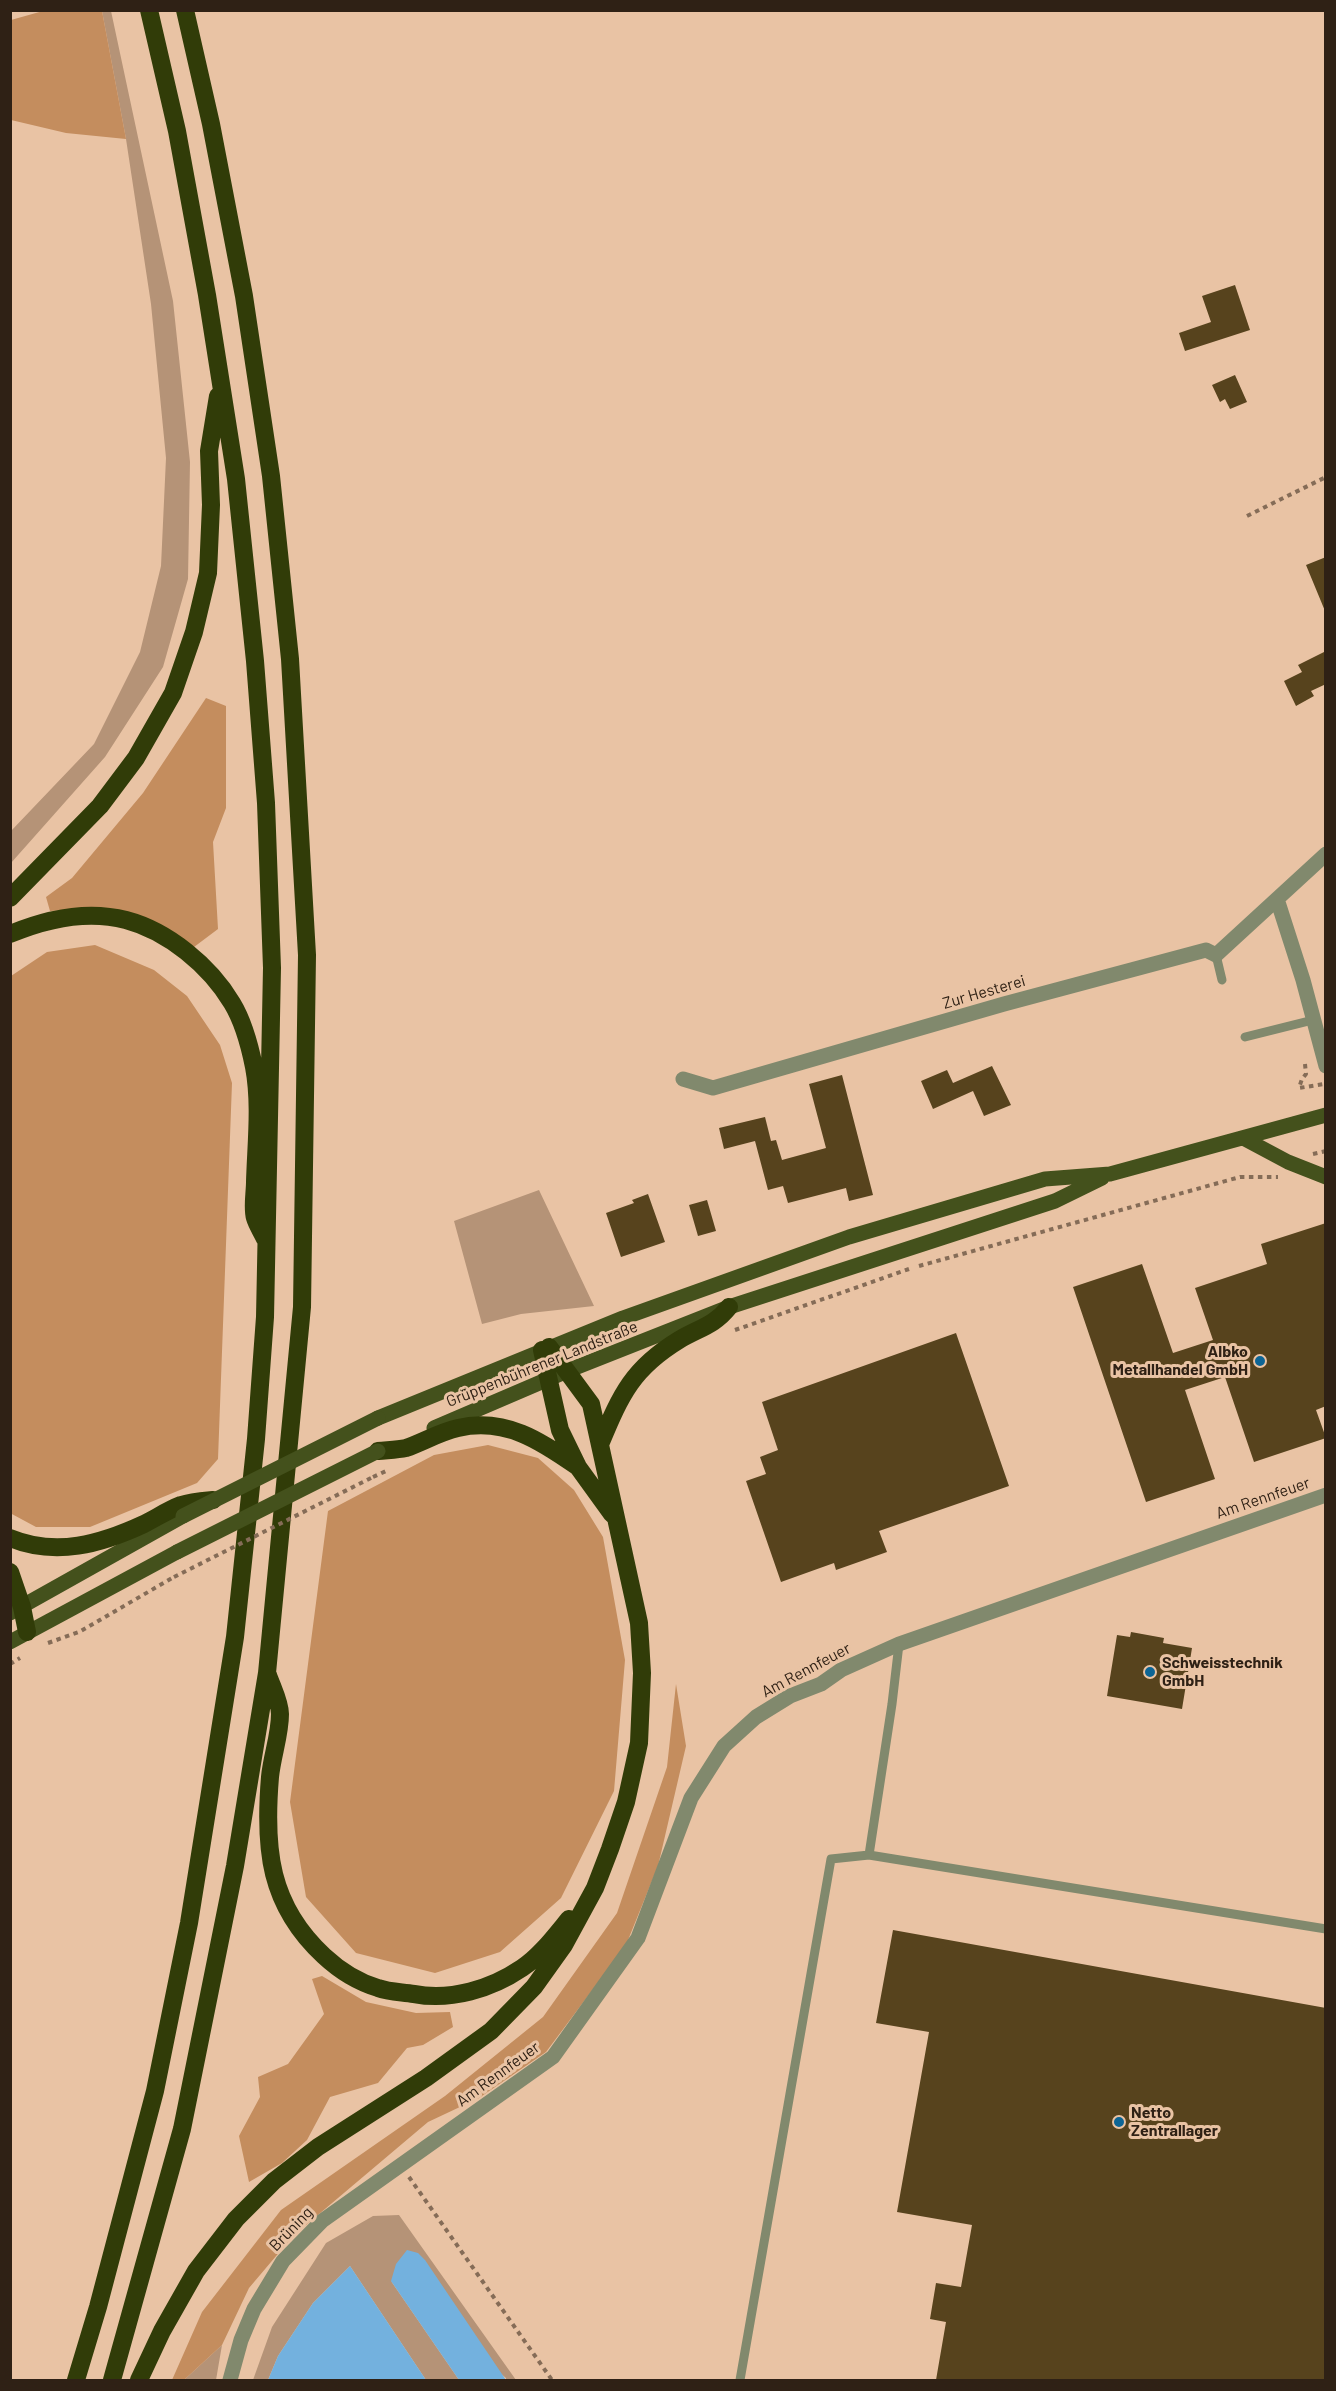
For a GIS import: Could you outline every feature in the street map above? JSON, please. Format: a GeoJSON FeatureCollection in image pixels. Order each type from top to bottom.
{"type":"FeatureCollection","features":[{"type":"Feature","properties":{"kind":"highway"},"geometry":{"type":"LineString","coordinates":[[76,2380],[99,2307],[155,2091],[189,1923],[235,1637],[256,1439],[266,1317],[272,968],[266,803],[255,661],[236,479],[221,380],[177,131],[149,10]]}},
{"type":"Feature","properties":{"kind":"highway"},"geometry":{"type":"LineString","coordinates":[[112,2380],[182,2129],[235,1866],[267,1673],[302,1307],[308,955],[290,659],[271,476],[242,284],[211,124],[185,10]]}},
{"type":"Feature","properties":{"kind":"highway"},"geometry":{"type":"LineString","coordinates":[[10,898],[100,806],[136,758],[173,693],[194,632],[208,573],[211,505],[209,451],[221,380]]}},
{"type":"Feature","properties":{"kind":"highway"},"geometry":{"type":"LineString","coordinates":[[10,934],[34,924],[91,915],[126,920],[154,931],[178,946],[209,971],[232,1004],[254,1068],[257,1099],[255,1217],[267,1243]]}},
{"type":"Feature","properties":{"kind":"highway"},"geometry":{"type":"LineString","coordinates":[[601,1442],[618,1400],[646,1362],[693,1332],[718,1321],[729,1307]]}},
{"type":"Feature","properties":{"kind":"highway"},"geometry":{"type":"LineString","coordinates":[[139,2380],[162,2331],[196,2271],[236,2218],[274,2181],[318,2147],[426,2078],[491,2031],[540,1978],[564,1945],[595,1888],[626,1802],[639,1743],[642,1673],[639,1623],[591,1404],[567,1371],[545,1348]]}},
{"type":"Feature","properties":{"kind":"highway"},"geometry":{"type":"LineString","coordinates":[[545,1348],[548,1380],[560,1430],[578,1467],[615,1519]]}},
{"type":"Feature","properties":{"kind":"highway"},"geometry":{"type":"LineString","coordinates":[[378,1451],[404,1448],[458,1428],[482,1426],[507,1428],[542,1441],[578,1467]]}},
{"type":"Feature","properties":{"kind":"highway"},"geometry":{"type":"LineString","coordinates":[[10,1538],[25,1544],[60,1549],[76,1547],[119,1536],[213,1500]]}},
{"type":"Feature","properties":{"kind":"highway"},"geometry":{"type":"LineString","coordinates":[[10,1572],[17,1634]]}},
{"type":"Feature","properties":{"kind":"highway"},"geometry":{"type":"LineString","coordinates":[[267,1673],[280,1713],[270,1776],[268,1824],[271,1866],[283,1903],[300,1930],[306,1939],[339,1970],[378,1988],[420,1995],[457,1994],[487,1987],[523,1968],[550,1942],[595,1888]]}},
{"type":"Feature","properties":{"kind":"main road","name":"Grüppenbührener Landstraße"},"geometry":{"type":"LineString","coordinates":[[213,1500],[378,1418],[545,1348],[849,1236],[1045,1179],[1110,1174],[1326,1115]]}},
{"type":"Feature","properties":{"kind":"main road"},"geometry":{"type":"LineString","coordinates":[[1243,1138],[1301,1167],[1326,1176]]}},
{"type":"Feature","properties":{"kind":"main road","name":"Grüppenbührener Landstraße"},"geometry":{"type":"LineString","coordinates":[[17,1634],[378,1451],[567,1371],[729,1307],[1055,1201],[1110,1174]]}},
{"type":"Feature","properties":{"kind":"main road"},"geometry":{"type":"LineString","coordinates":[[16,1610],[182,1510]]}},
{"type":"Feature","properties":{"kind":"street"},"geometry":{"type":"LineString","coordinates":[[1216,955],[1326,854]]}},
{"type":"Feature","properties":{"kind":"street"},"geometry":{"type":"LineString","coordinates":[[1277,899],[1326,1066]]}},
{"type":"Feature","properties":{"kind":"street","name":"Zur Hesterei"},"geometry":{"type":"LineString","coordinates":[[683,1079],[713,1089],[993,1008],[1206,950],[1216,955]]}},
{"type":"Feature","properties":{"kind":"street","name":"Am Rennfeuer"},"geometry":{"type":"LineString","coordinates":[[401,2166],[553,2058],[638,1938],[691,1798],[724,1746],[756,1718],[790,1696],[821,1684],[841,1670],[899,1644],[1326,1495]]}},
{"type":"Feature","properties":{"kind":"street","name":"Brüning"},"geometry":{"type":"LineString","coordinates":[[231,2380],[241,2340],[254,2308],[283,2261],[322,2221],[401,2166]]}},
{"type":"Feature","properties":{"kind":"lane"},"geometry":{"type":"LineString","coordinates":[[1216,955],[1222,980]]}},
{"type":"Feature","properties":{"kind":"lane"},"geometry":{"type":"LineString","coordinates":[[1245,1036],[1313,1020]]}},
{"type":"Feature","properties":{"kind":"lane"},"geometry":{"type":"LineString","coordinates":[[869,1855],[899,1644]]}},
{"type":"Feature","properties":{"kind":"lane"},"geometry":{"type":"LineString","coordinates":[[740,2380],[831,1859],[869,1855],[1326,1929]]}},
{"type":"Feature","properties":{"kind":"path"},"geometry":{"type":"LineString","coordinates":[[1247,516],[1326,477]]}},
{"type":"Feature","properties":{"kind":"path"},"geometry":{"type":"LineString","coordinates":[[1304,1089],[1326,1083]]}},
{"type":"Feature","properties":{"kind":"path"},"geometry":{"type":"LineString","coordinates":[[729,1332],[917,1266],[1240,1177],[1290,1178],[1311,1155],[1326,1151]]}},
{"type":"Feature","properties":{"kind":"path"},"geometry":{"type":"LineString","coordinates":[[39,1646],[79,1632],[174,1578],[391,1468]]}},
{"type":"Feature","properties":{"kind":"path"},"geometry":{"type":"LineString","coordinates":[[10,1664],[29,1652]]}},
{"type":"Feature","properties":{"kind":"path"},"geometry":{"type":"LineString","coordinates":[[401,2166],[552,2380]]}},
{"type":"Feature","properties":{"kind":"shaded area"},"geometry":{"type":"Polygon","coordinates":[[[43,11],[102,11],[126,139],[66,133],[11,120],[11,20],[43,11]]]}},
{"type":"Feature","properties":{"kind":"shaded area"},"geometry":{"type":"Polygon","coordinates":[[[102,11],[111,11],[173,301],[190,462],[188,579],[163,667],[105,757],[11,863],[11,831],[94,744],[140,652],[161,566],[166,458],[151,304],[126,139],[102,11]]]}},
{"type":"Feature","properties":{"kind":"shaded area"},"geometry":{"type":"Polygon","coordinates":[[[206,698],[226,706],[226,808],[213,842],[218,929],[190,950],[103,908],[50,911],[46,897],[72,878],[143,793],[206,698]]]}},
{"type":"Feature","properties":{"kind":"shaded area"},"geometry":{"type":"Polygon","coordinates":[[[95,945],[154,970],[187,996],[220,1045],[232,1083],[218,1459],[197,1483],[90,1527],[36,1527],[10,1513],[11,976],[47,952],[95,945]]]}},
{"type":"Feature","properties":{"kind":"shaded area"},"geometry":{"type":"Polygon","coordinates":[[[539,1190],[594,1306],[521,1314],[482,1324],[454,1221],[539,1190]]]}},
{"type":"Feature","properties":{"kind":"shaded area"},"geometry":{"type":"Polygon","coordinates":[[[488,1445],[538,1458],[574,1490],[603,1537],[625,1660],[614,1791],[561,1898],[500,1952],[435,1973],[356,1953],[306,1897],[290,1802],[328,1511],[434,1455],[488,1445]]]}},
{"type":"Feature","properties":{"kind":"shaded area"},"geometry":{"type":"Polygon","coordinates":[[[676,1684],[686,1746],[658,1866],[626,1945],[546,2052],[479,2098],[428,2122],[293,2236],[249,2288],[222,2345],[184,2380],[172,2380],[202,2312],[281,2210],[445,2096],[543,2017],[617,1913],[667,1767],[676,1684]]]}},
{"type":"Feature","properties":{"kind":"shaded area"},"geometry":{"type":"Polygon","coordinates":[[[322,1976],[366,2002],[416,2013],[450,2012],[453,2027],[423,2045],[407,2048],[378,2083],[330,2097],[307,2140],[282,2163],[249,2182],[239,2136],[260,2097],[258,2077],[288,2064],[324,2014],[312,1979],[322,1976]]]}},
{"type":"Feature","properties":{"kind":"shaded area"},"geometry":{"type":"Polygon","coordinates":[[[399,2215],[516,2380],[506,2380],[391,2281],[459,2380],[426,2380],[350,2266],[313,2303],[278,2356],[268,2380],[253,2380],[272,2327],[326,2243],[373,2216],[399,2215]]]}},
{"type":"Feature","properties":{"kind":"shaded area"},"geometry":{"type":"Polygon","coordinates":[[[222,2345],[216,2380],[184,2380],[222,2345]]]}},
{"type":"Feature","properties":{"kind":"water"},"geometry":{"type":"Polygon","coordinates":[[[407,2250],[418,2253],[425,2260],[506,2380],[459,2380],[391,2281],[396,2264],[407,2250]]]}},
{"type":"Feature","properties":{"kind":"water"},"geometry":{"type":"Polygon","coordinates":[[[350,2266],[426,2380],[268,2380],[278,2356],[313,2303],[350,2266]]]}},
{"type":"Feature","properties":{"kind":"building"},"geometry":{"type":"Polygon","coordinates":[[[1235,285],[1250,330],[1185,351],[1179,333],[1211,322],[1202,296],[1235,285]]]}},
{"type":"Feature","properties":{"kind":"building"},"geometry":{"type":"Polygon","coordinates":[[[1235,375],[1247,402],[1230,409],[1225,399],[1220,402],[1212,385],[1235,375]]]}},
{"type":"Feature","properties":{"kind":"building"},"geometry":{"type":"Polygon","coordinates":[[[1326,557],[1326,611],[1325,611],[1306,565],[1326,557]]]}},
{"type":"Feature","properties":{"kind":"building"},"geometry":{"type":"Polygon","coordinates":[[[1326,651],[1326,684],[1311,691],[1314,696],[1296,706],[1284,681],[1302,672],[1298,665],[1326,651]]]}},
{"type":"Feature","properties":{"kind":"building"},"geometry":{"type":"Polygon","coordinates":[[[992,1066],[1011,1105],[984,1116],[973,1091],[933,1109],[921,1081],[947,1070],[953,1083],[992,1066]]]}},
{"type":"Feature","properties":{"kind":"building"},"geometry":{"type":"Polygon","coordinates":[[[842,1075],[873,1195],[849,1201],[846,1188],[788,1203],[783,1186],[768,1190],[755,1141],[724,1149],[719,1128],[765,1117],[771,1141],[776,1140],[782,1160],[826,1148],[809,1084],[842,1075]]]}},
{"type":"Feature","properties":{"kind":"building"},"geometry":{"type":"Polygon","coordinates":[[[648,1194],[665,1242],[621,1257],[606,1213],[634,1203],[632,1200],[648,1194]]]}},
{"type":"Feature","properties":{"kind":"building"},"geometry":{"type":"Polygon","coordinates":[[[707,1200],[716,1231],[698,1236],[689,1205],[707,1200]]]}},
{"type":"Feature","properties":{"kind":"building"},"geometry":{"type":"Polygon","coordinates":[[[1326,1223],[1326,1406],[1316,1410],[1326,1438],[1254,1462],[1225,1377],[1185,1390],[1215,1479],[1146,1502],[1073,1287],[1142,1264],[1173,1353],[1213,1340],[1195,1288],[1267,1264],[1261,1244],[1326,1223]]]}},
{"type":"Feature","properties":{"kind":"building"},"geometry":{"type":"Polygon","coordinates":[[[956,1333],[1009,1486],[879,1531],[887,1552],[836,1570],[834,1563],[781,1582],[746,1481],[766,1474],[760,1457],[778,1450],[762,1402],[956,1333]]]}},
{"type":"Feature","properties":{"kind":"building","name":"Schweisstechnik GmbH"},"geometry":{"type":"Polygon","coordinates":[[[1131,1632],[1164,1638],[1163,1643],[1192,1648],[1182,1709],[1107,1696],[1117,1635],[1130,1637],[1131,1632]]]}},
{"type":"Feature","properties":{"kind":"building","name":"Netto Zentrallager"},"geometry":{"type":"Polygon","coordinates":[[[893,1930],[1326,2008],[1326,2380],[936,2380],[946,2322],[930,2319],[936,2283],[961,2287],[972,2225],[897,2212],[929,2032],[876,2023],[893,1930]]]}},
{"type":"Feature","properties":{"kind":"place","name":"Albko Metallhandel GmbH"},"geometry":{"type":"Point","coordinates":[1260,1361]}},
{"type":"Feature","properties":{"kind":"place","name":"Schweisstechnik GmbH"},"geometry":{"type":"Point","coordinates":[1150,1672]}},
{"type":"Feature","properties":{"kind":"place","name":"Netto Zentrallager"},"geometry":{"type":"Point","coordinates":[1119,2122]}}]}
